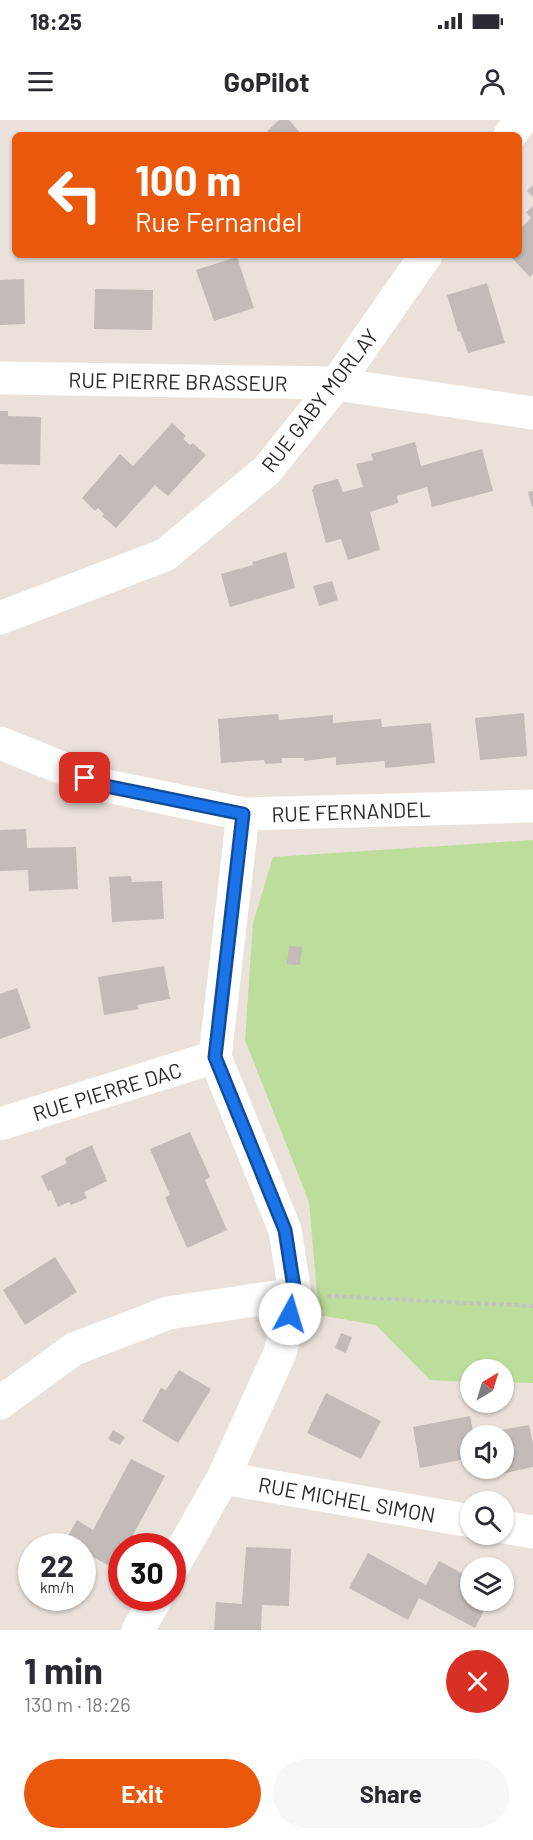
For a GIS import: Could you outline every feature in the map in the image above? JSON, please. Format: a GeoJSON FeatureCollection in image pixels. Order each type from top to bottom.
{"type":"FeatureCollection","features":[{"type":"Feature","properties":{"kind":"street","name":"RUE GABY MORLAY"},"geometry":{"type":"LineString","coordinates":[[0,618],[165,555],[267,470],[336,384],[424,258]]}},
{"type":"Feature","properties":{"kind":"street","name":"RUE PIERRE BRASSEUR"},"geometry":{"type":"LineString","coordinates":[[0,378],[336,384],[533,413]]}},
{"type":"Feature","properties":{"kind":"street","name":"RUE FERNANDEL"},"geometry":{"type":"LineString","coordinates":[[0,743],[106,786],[243,814],[533,806]]}},
{"type":"Feature","properties":{"kind":"street"},"geometry":{"type":"LineString","coordinates":[[186,1543],[222,1478],[280,1353],[295,1294],[285,1230],[215,1057],[243,814]]}},
{"type":"Feature","properties":{"kind":"street","name":"RUE PIERRE DAC"},"geometry":{"type":"LineString","coordinates":[[0,1124],[215,1057]]}},
{"type":"Feature","properties":{"kind":"street"},"geometry":{"type":"LineString","coordinates":[[0,1403],[74,1349],[168,1313],[295,1294]]}},
{"type":"Feature","properties":{"kind":"street","name":"RUE MICHEL SIMON"},"geometry":{"type":"LineString","coordinates":[[222,1478],[460,1519]]}},
{"type":"Feature","properties":{"kind":"street"},"geometry":{"type":"LineString","coordinates":[[514,1529],[533,1532]]}},
{"type":"Feature","properties":{"kind":"street"},"geometry":{"type":"LineString","coordinates":[[138,1630],[149,1611]]}},
{"type":"Feature","properties":{"kind":"path"},"geometry":{"type":"LineString","coordinates":[[295,1294],[533,1306]]}},
{"type":"Feature","properties":{"kind":"green space"},"geometry":{"type":"Polygon","coordinates":[[[533,840],[533,1383],[514,1382],[514,1359],[460,1359],[460,1381],[430,1380],[376,1325],[319,1315],[309,1202],[245,1040],[253,923],[273,857],[533,840]]]}},
{"type":"Feature","properties":{"kind":"building"},"geometry":{"type":"Polygon","coordinates":[[[279,120],[289,120],[299,132],[266,132],[279,120]]]}},
{"type":"Feature","properties":{"kind":"building"},"geometry":{"type":"Polygon","coordinates":[[[533,185],[533,197],[527,191],[533,185]]]}},
{"type":"Feature","properties":{"kind":"building"},"geometry":{"type":"Polygon","coordinates":[[[533,206],[533,274],[530,277],[512,258],[522,258],[522,227],[531,218],[526,212],[533,206]]]}},
{"type":"Feature","properties":{"kind":"building"},"geometry":{"type":"Polygon","coordinates":[[[237,258],[254,308],[214,321],[196,270],[237,258]]]}},
{"type":"Feature","properties":{"kind":"building"},"geometry":{"type":"Polygon","coordinates":[[[24,279],[25,324],[0,325],[0,280],[24,279]]]}},
{"type":"Feature","properties":{"kind":"building"},"geometry":{"type":"Polygon","coordinates":[[[487,283],[505,343],[468,353],[460,331],[458,332],[447,295],[487,283]]]}},
{"type":"Feature","properties":{"kind":"building"},"geometry":{"type":"Polygon","coordinates":[[[95,289],[153,290],[152,330],[94,329],[95,289]]]}},
{"type":"Feature","properties":{"kind":"building"},"geometry":{"type":"Polygon","coordinates":[[[0,411],[8,411],[8,416],[41,417],[40,465],[0,464],[0,411]]]}},
{"type":"Feature","properties":{"kind":"building"},"geometry":{"type":"Polygon","coordinates":[[[172,423],[186,436],[183,439],[190,445],[193,443],[206,455],[168,496],[155,485],[116,528],[102,516],[104,514],[98,508],[95,511],[82,498],[120,454],[133,466],[172,423]]]}},
{"type":"Feature","properties":{"kind":"building"},"geometry":{"type":"Polygon","coordinates":[[[415,442],[421,466],[482,449],[493,491],[432,507],[427,487],[397,496],[398,503],[370,512],[380,550],[348,560],[341,539],[326,543],[312,490],[315,485],[338,479],[343,492],[363,487],[356,464],[373,460],[371,454],[415,442]]]}},
{"type":"Feature","properties":{"kind":"building"},"geometry":{"type":"Polygon","coordinates":[[[533,491],[533,507],[532,507],[528,492],[533,491]]]}},
{"type":"Feature","properties":{"kind":"building"},"geometry":{"type":"Polygon","coordinates":[[[286,552],[295,588],[230,607],[221,574],[286,552]]]}},
{"type":"Feature","properties":{"kind":"building"},"geometry":{"type":"Polygon","coordinates":[[[332,581],[338,600],[319,606],[313,586],[332,581]]]}},
{"type":"Feature","properties":{"kind":"building"},"geometry":{"type":"Polygon","coordinates":[[[524,713],[527,756],[480,760],[475,718],[524,713]]]}},
{"type":"Feature","properties":{"kind":"building"},"geometry":{"type":"Polygon","coordinates":[[[278,714],[279,720],[333,715],[333,723],[381,719],[382,727],[431,723],[435,763],[385,768],[385,761],[336,765],[336,757],[304,761],[304,758],[282,758],[282,763],[265,764],[264,760],[221,763],[218,719],[278,714]]]}},
{"type":"Feature","properties":{"kind":"building"},"geometry":{"type":"Polygon","coordinates":[[[26,829],[27,848],[76,847],[78,889],[29,891],[28,870],[0,871],[0,830],[26,829]]]}},
{"type":"Feature","properties":{"kind":"building"},"geometry":{"type":"Polygon","coordinates":[[[131,876],[132,882],[162,881],[164,919],[112,922],[109,877],[131,876]]]}},
{"type":"Feature","properties":{"kind":"building"},"geometry":{"type":"Polygon","coordinates":[[[289,946],[302,947],[300,965],[287,964],[289,946]]]}},
{"type":"Feature","properties":{"kind":"building"},"geometry":{"type":"Polygon","coordinates":[[[164,966],[170,999],[137,1005],[139,1009],[104,1015],[98,977],[164,966]]]}},
{"type":"Feature","properties":{"kind":"building"},"geometry":{"type":"Polygon","coordinates":[[[17,988],[31,1028],[0,1039],[0,994],[17,988]]]}},
{"type":"Feature","properties":{"kind":"building"},"geometry":{"type":"Polygon","coordinates":[[[190,1132],[210,1177],[205,1180],[227,1230],[187,1248],[165,1197],[170,1195],[150,1149],[190,1132]]]}},
{"type":"Feature","properties":{"kind":"building"},"geometry":{"type":"Polygon","coordinates":[[[92,1145],[107,1181],[84,1192],[87,1198],[71,1205],[69,1202],[58,1207],[51,1190],[48,1191],[41,1176],[67,1163],[65,1158],[92,1145]]]}},
{"type":"Feature","properties":{"kind":"building"},"geometry":{"type":"Polygon","coordinates":[[[55,1257],[77,1292],[25,1325],[3,1290],[55,1257]]]}},
{"type":"Feature","properties":{"kind":"building"},"geometry":{"type":"Polygon","coordinates":[[[341,1333],[352,1337],[346,1353],[335,1348],[341,1333]]]}},
{"type":"Feature","properties":{"kind":"building"},"geometry":{"type":"Polygon","coordinates":[[[179,1370],[211,1389],[178,1443],[142,1421],[161,1388],[166,1390],[179,1370]]]}},
{"type":"Feature","properties":{"kind":"building"},"geometry":{"type":"Polygon","coordinates":[[[326,1393],[381,1421],[361,1459],[307,1433],[326,1393]]]}},
{"type":"Feature","properties":{"kind":"building"},"geometry":{"type":"Polygon","coordinates":[[[470,1416],[472,1425],[460,1425],[460,1460],[420,1468],[413,1427],[470,1416]]]}},
{"type":"Feature","properties":{"kind":"building"},"geometry":{"type":"Polygon","coordinates":[[[529,1425],[533,1444],[533,1467],[514,1471],[514,1428],[529,1425]]]}},
{"type":"Feature","properties":{"kind":"building"},"geometry":{"type":"Polygon","coordinates":[[[113,1430],[125,1437],[120,1445],[108,1439],[113,1430]]]}},
{"type":"Feature","properties":{"kind":"building"},"geometry":{"type":"Polygon","coordinates":[[[131,1459],[165,1476],[134,1533],[108,1533],[108,1565],[96,1559],[96,1533],[70,1533],[77,1520],[93,1530],[131,1459]]]}},
{"type":"Feature","properties":{"kind":"building"},"geometry":{"type":"Polygon","coordinates":[[[246,1547],[291,1549],[289,1606],[262,1605],[261,1630],[214,1630],[216,1602],[242,1604],[246,1547]]]}},
{"type":"Feature","properties":{"kind":"building"},"geometry":{"type":"Polygon","coordinates":[[[368,1553],[426,1585],[439,1561],[460,1572],[460,1611],[484,1611],[475,1628],[419,1598],[408,1620],[349,1588],[368,1553]]]}},
{"type":"Feature","properties":{"kind":"route"},"geometry":{"type":"LineString","coordinates":[[85,778],[106,786],[243,814],[215,1057],[285,1230],[295,1294],[290,1314]]}}]}
